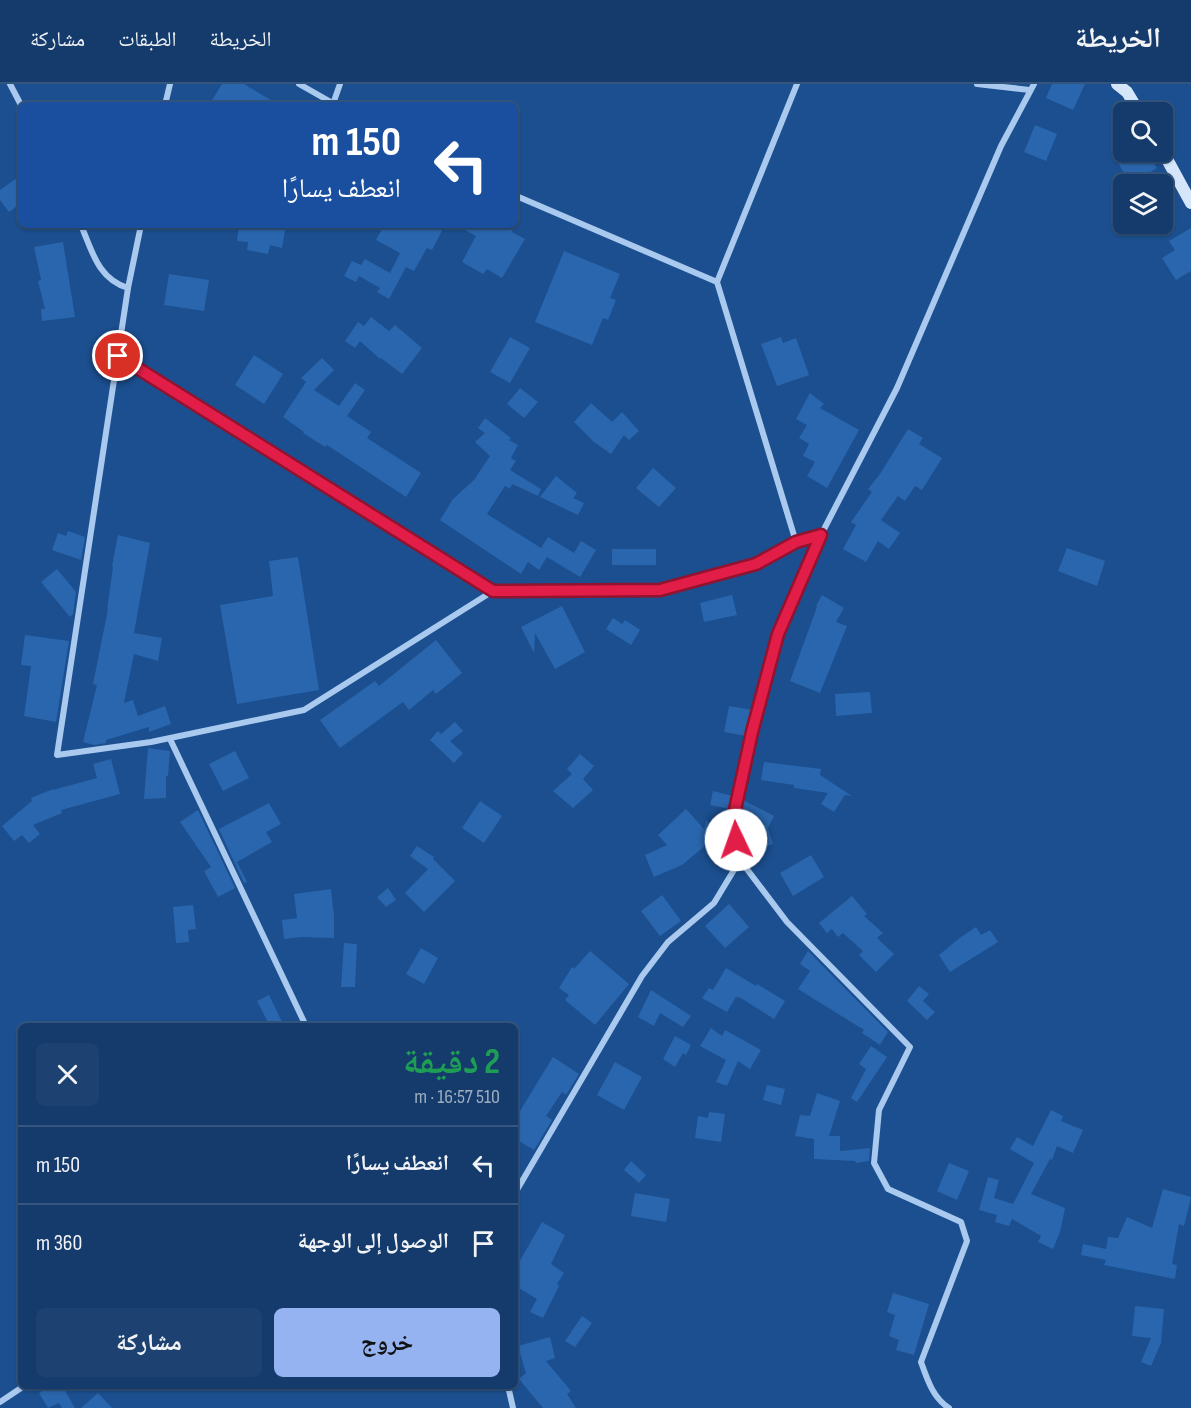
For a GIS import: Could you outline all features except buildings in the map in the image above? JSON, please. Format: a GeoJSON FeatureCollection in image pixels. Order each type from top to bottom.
{"type":"FeatureCollection","features":[{"type":"Feature","properties":{"kind":"street"},"geometry":{"type":"LineString","coordinates":[[10,84],[19,102]]}},
{"type":"Feature","properties":{"kind":"street"},"geometry":{"type":"LineString","coordinates":[[166,102],[170,84]]}},
{"type":"Feature","properties":{"kind":"street"},"geometry":{"type":"LineString","coordinates":[[299,84],[331,102]]}},
{"type":"Feature","properties":{"kind":"street"},"geometry":{"type":"LineString","coordinates":[[336,102],[340,84]]}},
{"type":"Feature","properties":{"kind":"street"},"geometry":{"type":"LineString","coordinates":[[796,542],[717,282],[797,84]]}},
{"type":"Feature","properties":{"kind":"street"},"geometry":{"type":"LineString","coordinates":[[977,84],[1030,90]]}},
{"type":"Feature","properties":{"kind":"street"},"geometry":{"type":"LineString","coordinates":[[949,1408],[941,1403],[927,1380],[921,1362],[967,1241],[962,1222],[888,1189],[874,1163],[879,1110],[910,1047],[787,922],[740,860],[733,819],[752,732],[778,634],[821,535],[897,388],[1001,146],[1034,84]]}},
{"type":"Feature","properties":{"kind":"street"},"geometry":{"type":"LineString","coordinates":[[1123,87],[1133,102]]}},
{"type":"Feature","properties":{"kind":"street"},"geometry":{"type":"LineString","coordinates":[[1169,162],[1191,202]]}},
{"type":"Feature","properties":{"kind":"street"},"geometry":{"type":"LineString","coordinates":[[518,197],[717,282]]}},
{"type":"Feature","properties":{"kind":"street"},"geometry":{"type":"LineString","coordinates":[[82,228],[102,271],[109,280],[128,288]]}},
{"type":"Feature","properties":{"kind":"street"},"geometry":{"type":"LineString","coordinates":[[140,228],[128,288],[57,755],[170,739],[304,710],[493,591],[660,590],[756,564],[796,542],[821,535]]}},
{"type":"Feature","properties":{"kind":"street"},"geometry":{"type":"LineString","coordinates":[[118,356],[493,591]]}},
{"type":"Feature","properties":{"kind":"street"},"geometry":{"type":"LineString","coordinates":[[170,739],[305,1023]]}},
{"type":"Feature","properties":{"kind":"street"},"geometry":{"type":"LineString","coordinates":[[518,1188],[642,976],[668,942],[714,903],[740,860]]}},
{"type":"Feature","properties":{"kind":"street"},"geometry":{"type":"LineString","coordinates":[[0,1402],[20,1389]]}},
{"type":"Feature","properties":{"kind":"street"},"geometry":{"type":"LineString","coordinates":[[509,1389],[513,1408]]}},
{"type":"Feature","properties":{"kind":"route"},"geometry":{"type":"LineString","coordinates":[[118,356],[493,591],[660,590],[756,564],[796,542],[821,535],[778,634],[752,732],[733,819],[736,840]]}}]}
